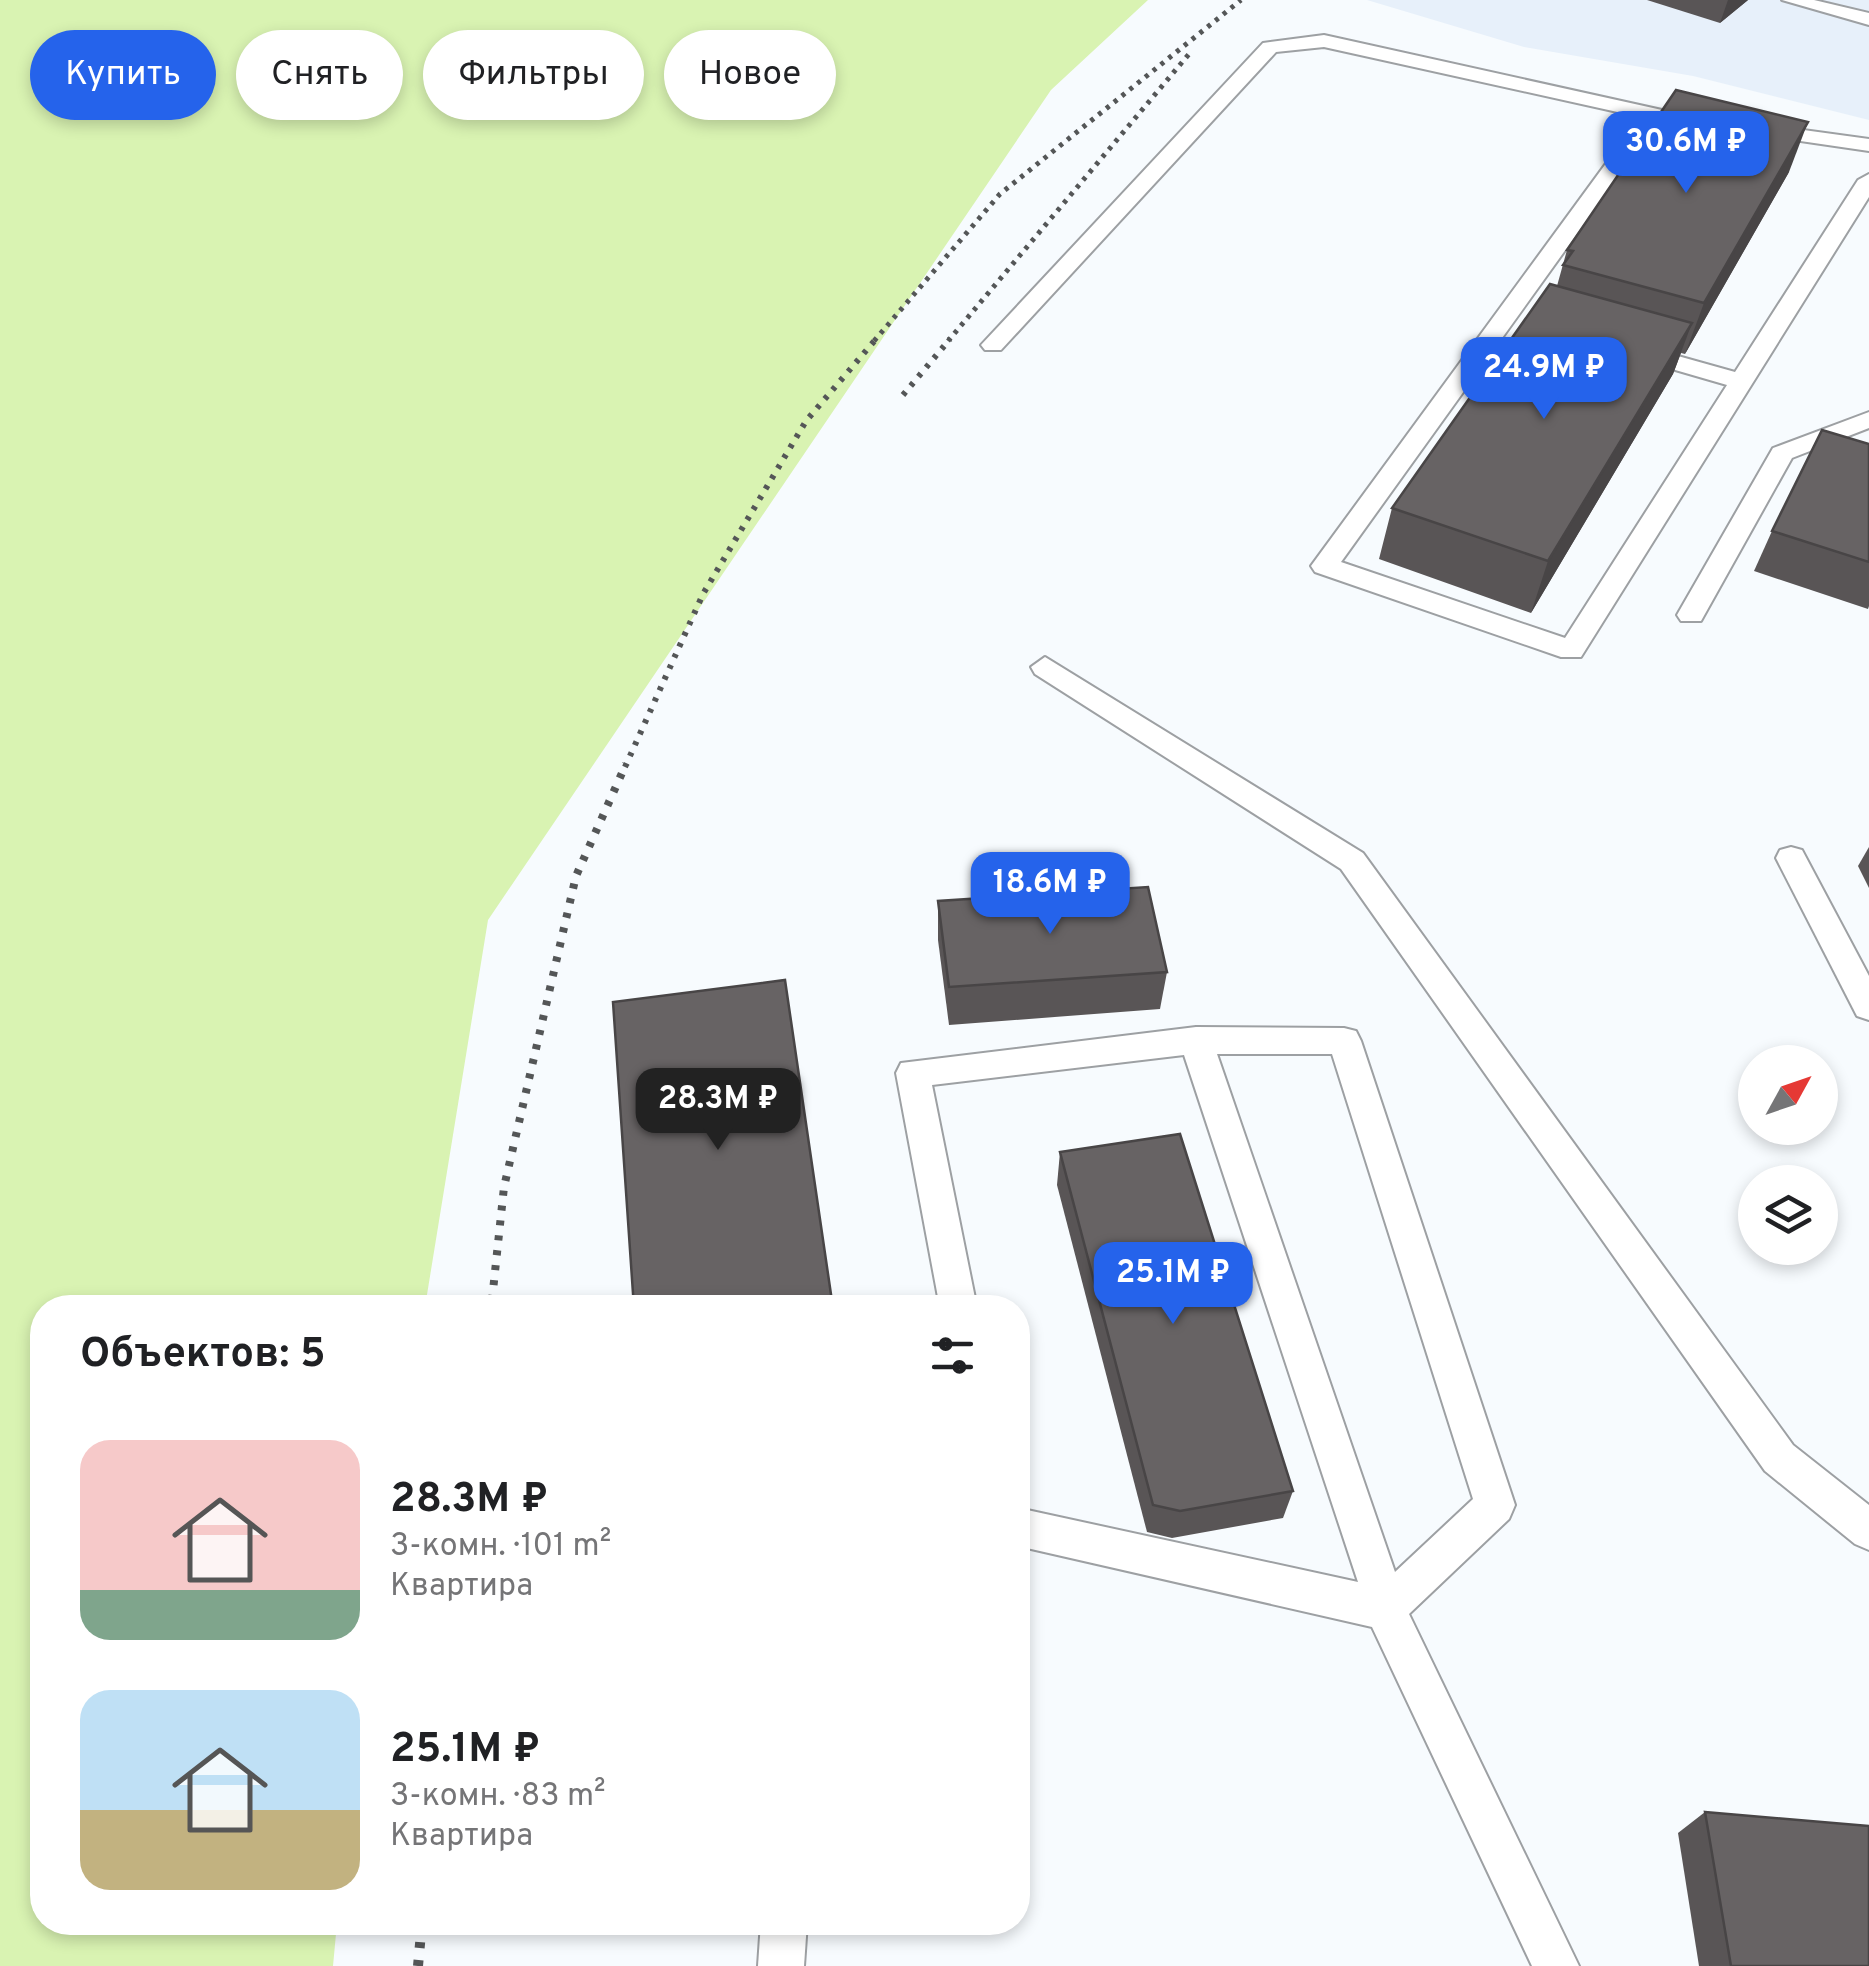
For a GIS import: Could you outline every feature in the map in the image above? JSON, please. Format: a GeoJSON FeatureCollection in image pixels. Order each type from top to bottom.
{"type":"FeatureCollection","features":[{"type":"Feature","properties":{"kind":"lane"},"geometry":{"type":"LineString","coordinates":[[1791,0],[1833,4],[1869,19]]}},
{"type":"Feature","properties":{"kind":"lane"},"geometry":{"type":"LineString","coordinates":[[993,344],[1270,47],[1324,41],[1652,116],[1691,121]]}},
{"type":"Feature","properties":{"kind":"lane"},"geometry":{"type":"LineString","coordinates":[[1652,116],[1516,317],[1324,566],[1570,650],[1869,180]]}},
{"type":"Feature","properties":{"kind":"lane"},"geometry":{"type":"LineString","coordinates":[[1731,126],[1869,145]]}},
{"type":"Feature","properties":{"kind":"lane"},"geometry":{"type":"LineString","coordinates":[[1615,346],[1741,382]]}},
{"type":"Feature","properties":{"kind":"lane"},"geometry":{"type":"LineString","coordinates":[[1691,615],[1782,453],[1869,418]]}},
{"type":"Feature","properties":{"kind":"lane"},"geometry":{"type":"LineString","coordinates":[[1045,667],[1352,861],[1779,1458],[1869,1530]]}},
{"type":"Feature","properties":{"kind":"lane"},"geometry":{"type":"LineString","coordinates":[[1791,858],[1869,1007]]}},
{"type":"Feature","properties":{"kind":"lane"},"geometry":{"type":"LineString","coordinates":[[1196,1040],[1386,1609],[1556,1966]]}},
{"type":"Feature","properties":{"kind":"lane"},"geometry":{"type":"LineString","coordinates":[[956,1295],[913,1073],[1196,1040],[1344,1042],[1496,1504],[1386,1609]]}},
{"type":"Feature","properties":{"kind":"lane"},"geometry":{"type":"LineString","coordinates":[[1030,1530],[1386,1609]]}},
{"type":"Feature","properties":{"kind":"lane"},"geometry":{"type":"LineString","coordinates":[[781,1966],[783,1935]]}},
{"type":"Feature","properties":{"kind":"shaded area"},"geometry":{"type":"Polygon","coordinates":[[[1367,0],[1869,0],[1869,120],[1693,76],[1524,47],[1367,0]]]}},
{"type":"Feature","properties":{"kind":"green space"},"geometry":{"type":"Polygon","coordinates":[[[0,0],[1148,0],[1051,90],[488,920],[427,1295],[30,1295],[30,1935],[336,1935],[333,1966],[0,1966],[0,0]]]}},
{"type":"Feature","properties":{"kind":"building"},"geometry":{"type":"Polygon","coordinates":[[[1676,90],[1808,122],[1704,303],[1563,265],[1573,251],[1567,250],[1676,90]]]}},
{"type":"Feature","properties":{"kind":"building"},"geometry":{"type":"Polygon","coordinates":[[[1550,284],[1692,323],[1548,561],[1392,508],[1550,284]]]}},
{"type":"Feature","properties":{"kind":"building"},"geometry":{"type":"Polygon","coordinates":[[[1822,430],[1869,444],[1869,562],[1772,531],[1822,430]]]}},
{"type":"Feature","properties":{"kind":"building"},"geometry":{"type":"Polygon","coordinates":[[[1148,887],[1167,972],[949,987],[938,901],[1148,887]]]}},
{"type":"Feature","properties":{"kind":"building"},"geometry":{"type":"Polygon","coordinates":[[[785,980],[831,1295],[633,1295],[613,1002],[785,980]]]}},
{"type":"Feature","properties":{"kind":"building"},"geometry":{"type":"Polygon","coordinates":[[[1180,1134],[1293,1491],[1180,1511],[1153,1505],[1060,1152],[1180,1134]]]}},
{"type":"Feature","properties":{"kind":"building"},"geometry":{"type":"Polygon","coordinates":[[[1705,1812],[1869,1826],[1869,1966],[1731,1966],[1705,1812]]]}},
{"type":"Feature","properties":{"kind":"railway"},"geometry":{"type":"LineString","coordinates":[[874,341],[1000,194],[1241,0]]}},
{"type":"Feature","properties":{"kind":"railway"},"geometry":{"type":"LineString","coordinates":[[948,341],[1189,54]]}},
{"type":"Feature","properties":{"kind":"railway"},"geometry":{"type":"LineString","coordinates":[[625,767],[703,594],[806,421],[876,339]]}},
{"type":"Feature","properties":{"kind":"railway"},"geometry":{"type":"LineString","coordinates":[[903,395],[950,339]]}},
{"type":"Feature","properties":{"kind":"railway"},"geometry":{"type":"LineString","coordinates":[[493,1295],[504,1187],[576,876],[626,764]]}},
{"type":"Feature","properties":{"kind":"railway"},"geometry":{"type":"LineString","coordinates":[[418,1966],[421,1935]]}}]}
